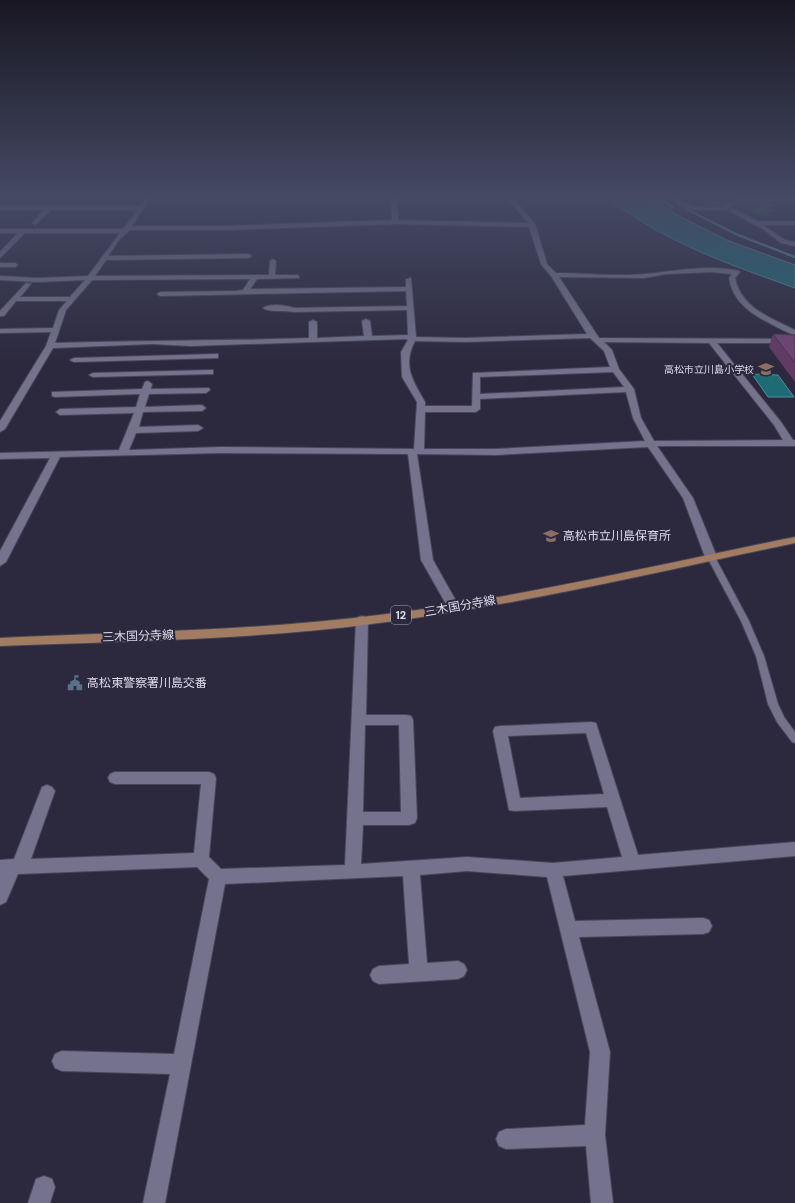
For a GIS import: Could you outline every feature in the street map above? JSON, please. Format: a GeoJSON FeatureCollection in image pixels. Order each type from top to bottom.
{"type":"FeatureCollection","features":[{"type":"Feature","properties":{"kind":"main road","name":"三木国分寺線"},"geometry":{"type":"LineString","coordinates":[[0,642],[319,626],[454,608],[795,540]]}},
{"type":"Feature","properties":{"kind":"street"},"geometry":{"type":"LineString","coordinates":[[0,429],[50,346],[63,310],[90,278],[109,251]]}},
{"type":"Feature","properties":{"kind":"street"},"geometry":{"type":"LineString","coordinates":[[541,251],[544,264],[554,275],[595,338],[608,350],[615,369],[630,389],[637,418],[651,444],[688,498],[711,557]]}},
{"type":"Feature","properties":{"kind":"street"},"geometry":{"type":"LineString","coordinates":[[104,258],[249,256]]}},
{"type":"Feature","properties":{"kind":"street"},"geometry":{"type":"LineString","coordinates":[[272,277],[273,261]]}},
{"type":"Feature","properties":{"kind":"street"},"geometry":{"type":"LineString","coordinates":[[0,265],[15,265]]}},
{"type":"Feature","properties":{"kind":"street"},"geometry":{"type":"LineString","coordinates":[[554,275],[644,276],[666,272],[711,270],[737,272],[732,278],[732,285],[741,300],[749,307],[795,333]]}},
{"type":"Feature","properties":{"kind":"street"},"geometry":{"type":"LineString","coordinates":[[160,294],[196,285],[255,277],[297,277]]}},
{"type":"Feature","properties":{"kind":"street"},"geometry":{"type":"LineString","coordinates":[[245,291],[255,277]]}},
{"type":"Feature","properties":{"kind":"street"},"geometry":{"type":"LineString","coordinates":[[0,278],[38,280],[90,278],[196,285],[237,293],[245,291],[409,289]]}},
{"type":"Feature","properties":{"kind":"street"},"geometry":{"type":"LineString","coordinates":[[409,279],[412,339],[405,352],[406,377],[421,402],[416,452],[427,560],[454,608]]}},
{"type":"Feature","properties":{"kind":"street"},"geometry":{"type":"LineString","coordinates":[[1,314],[28,284]]}},
{"type":"Feature","properties":{"kind":"street"},"geometry":{"type":"LineString","coordinates":[[15,299],[73,299]]}},
{"type":"Feature","properties":{"kind":"street"},"geometry":{"type":"LineString","coordinates":[[267,308],[287,308],[294,310],[410,308]]}},
{"type":"Feature","properties":{"kind":"street"},"geometry":{"type":"LineString","coordinates":[[366,320],[368,338]]}},
{"type":"Feature","properties":{"kind":"street"},"geometry":{"type":"LineString","coordinates":[[313,322],[313,339]]}},
{"type":"Feature","properties":{"kind":"street"},"geometry":{"type":"LineString","coordinates":[[0,331],[56,330]]}},
{"type":"Feature","properties":{"kind":"street"},"geometry":{"type":"LineString","coordinates":[[50,346],[152,342],[191,344],[404,337],[412,339],[465,340],[595,338],[795,341]]}},
{"type":"Feature","properties":{"kind":"street"},"geometry":{"type":"LineString","coordinates":[[711,340],[792,443]]}},
{"type":"Feature","properties":{"kind":"street"},"geometry":{"type":"LineString","coordinates":[[74,360],[216,356]]}},
{"type":"Feature","properties":{"kind":"street"},"geometry":{"type":"LineString","coordinates":[[123,452],[133,430],[158,358]]}},
{"type":"Feature","properties":{"kind":"street"},"geometry":{"type":"LineString","coordinates":[[84,393],[101,359]]}},
{"type":"Feature","properties":{"kind":"street"},"geometry":{"type":"LineString","coordinates":[[420,410],[476,409],[476,375],[615,369]]}},
{"type":"Feature","properties":{"kind":"street"},"geometry":{"type":"LineString","coordinates":[[93,375],[210,372]]}},
{"type":"Feature","properties":{"kind":"street"},"geometry":{"type":"LineString","coordinates":[[476,397],[630,389]]}},
{"type":"Feature","properties":{"kind":"street"},"geometry":{"type":"LineString","coordinates":[[55,394],[206,390]]}},
{"type":"Feature","properties":{"kind":"street"},"geometry":{"type":"LineString","coordinates":[[60,412],[202,408]]}},
{"type":"Feature","properties":{"kind":"street"},"geometry":{"type":"LineString","coordinates":[[0,414],[10,413]]}},
{"type":"Feature","properties":{"kind":"street"},"geometry":{"type":"LineString","coordinates":[[133,430],[198,428]]}},
{"type":"Feature","properties":{"kind":"street"},"geometry":{"type":"LineString","coordinates":[[0,456],[221,450],[496,452],[679,442],[792,443]]}},
{"type":"Feature","properties":{"kind":"street"},"geometry":{"type":"LineString","coordinates":[[0,562],[57,454]]}},
{"type":"Feature","properties":{"kind":"street"},"geometry":{"type":"LineString","coordinates":[[353,872],[362,620]]}},
{"type":"Feature","properties":{"kind":"street"},"geometry":{"type":"LineString","coordinates":[[354,819],[409,818],[406,720],[358,720]]}},
{"type":"Feature","properties":{"kind":"street"},"geometry":{"type":"LineString","coordinates":[[613,800],[514,805],[500,731],[591,727],[632,863]]}},
{"type":"Feature","properties":{"kind":"street"},"geometry":{"type":"LineString","coordinates":[[115,778],[209,778],[201,860]]}},
{"type":"Feature","properties":{"kind":"street"},"geometry":{"type":"LineString","coordinates":[[0,897],[11,867],[47,791]]}},
{"type":"Feature","properties":{"kind":"street"},"geometry":{"type":"LineString","coordinates":[[11,867],[201,860],[218,877],[353,872],[467,864],[553,870],[795,849]]}},
{"type":"Feature","properties":{"kind":"street"},"geometry":{"type":"LineString","coordinates":[[411,868],[419,971]]}},
{"type":"Feature","properties":{"kind":"street"},"geometry":{"type":"LineString","coordinates":[[553,870],[600,1052],[595,1135],[602,1203]]}},
{"type":"Feature","properties":{"kind":"street"},"geometry":{"type":"LineString","coordinates":[[154,1203],[218,877]]}},
{"type":"Feature","properties":{"kind":"street"},"geometry":{"type":"LineString","coordinates":[[569,929],[703,926]]}},
{"type":"Feature","properties":{"kind":"street"},"geometry":{"type":"LineString","coordinates":[[379,975],[419,971],[458,970]]}},
{"type":"Feature","properties":{"kind":"street"},"geometry":{"type":"LineString","coordinates":[[62,1061],[181,1064]]}},
{"type":"Feature","properties":{"kind":"street"},"geometry":{"type":"LineString","coordinates":[[506,1139],[595,1135]]}},
{"type":"Feature","properties":{"kind":"lane"},"geometry":{"type":"LineString","coordinates":[[711,557],[745,621],[757,649],[773,704],[780,719],[795,739]]}},
{"type":"Feature","properties":{"kind":"shaded area"},"geometry":{"type":"Polygon","coordinates":[[[700,251],[757,251],[795,265],[795,288],[744,269],[700,251]]]}},
{"type":"Feature","properties":{"kind":"shaded area"},"geometry":{"type":"Polygon","coordinates":[[[752,374],[778,375],[794,397],[768,397],[752,374]]]}},
{"type":"Feature","properties":{"kind":"building"},"geometry":{"type":"Polygon","coordinates":[[[773,334],[795,335],[795,363],[773,334]]]}},
{"type":"Feature","properties":{"kind":"waterway"},"geometry":{"type":"LineString","coordinates":[[780,251],[795,257]]}},
{"type":"Feature","properties":{"kind":"place","name":"高松市立川島小学校"},"geometry":{"type":"Point","coordinates":[766,369]}},
{"type":"Feature","properties":{"kind":"place","name":"高松市立川島保育所"},"geometry":{"type":"Point","coordinates":[551,536]}},
{"type":"Feature","properties":{"kind":"place","name":"高松東警察署川島交番"},"geometry":{"type":"Point","coordinates":[75,683]}}]}
